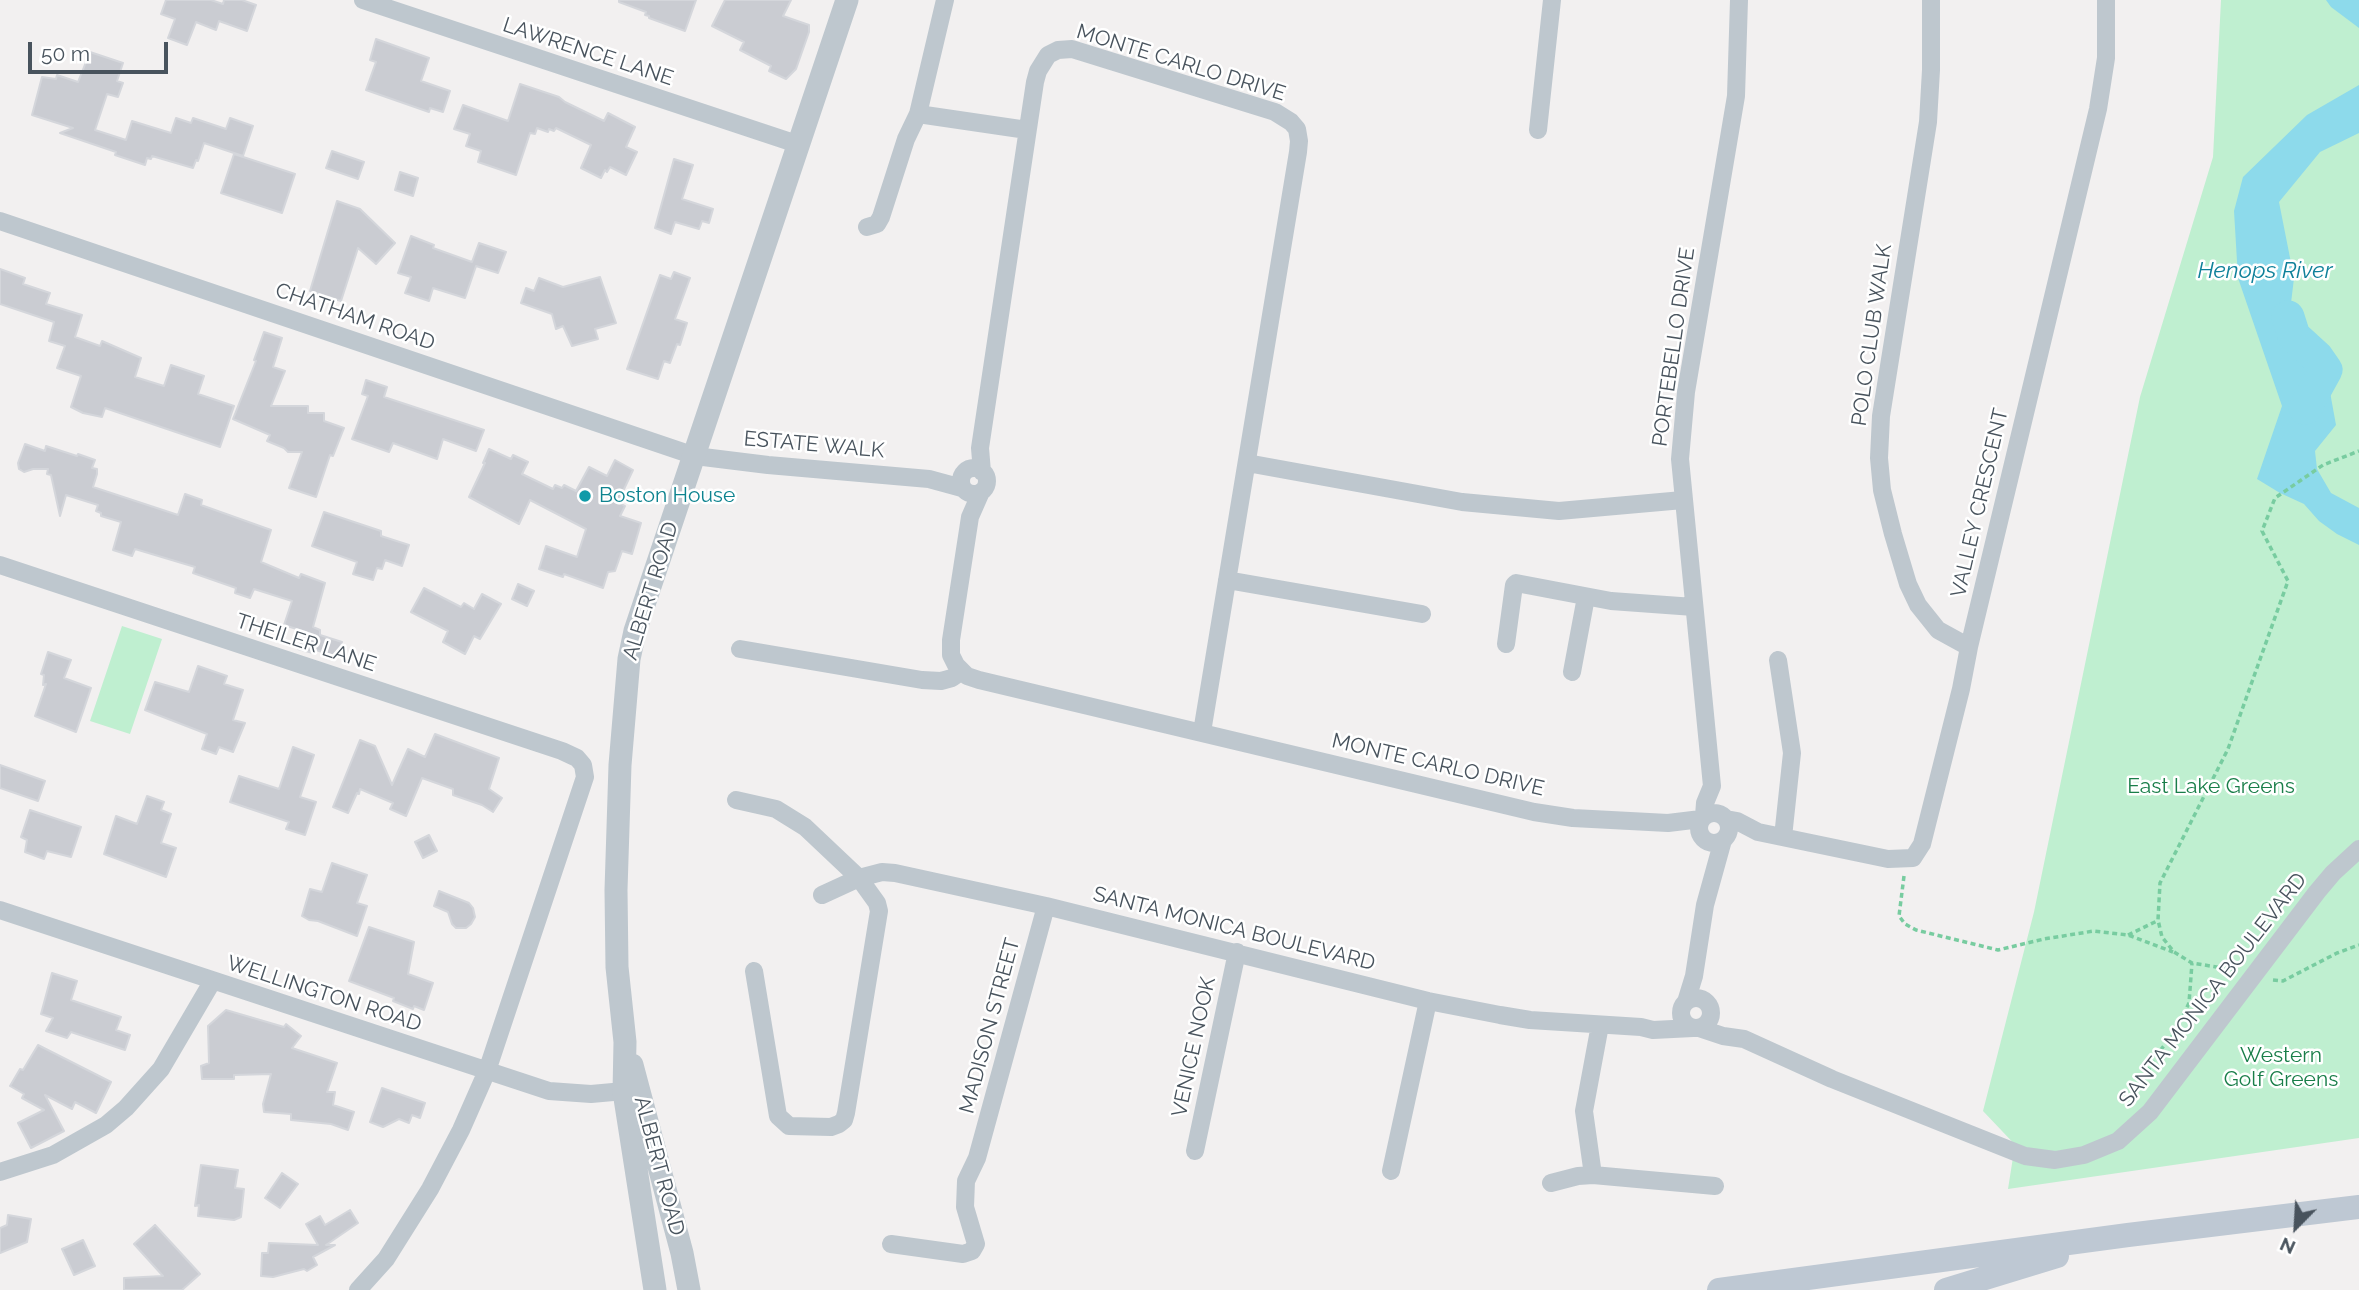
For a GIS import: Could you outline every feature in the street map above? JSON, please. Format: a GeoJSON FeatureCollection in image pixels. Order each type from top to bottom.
{"type":"FeatureCollection","features":[{"type":"Feature","properties":{"kind":"main road"},"geometry":{"type":"LineString","coordinates":[[1719,1290],[2359,1207]]}},
{"type":"Feature","properties":{"kind":"main road"},"geometry":{"type":"LineString","coordinates":[[1946,1290],[2128,1235]]}},
{"type":"Feature","properties":{"kind":"street","name":"LAWRENCE LANE"},"geometry":{"type":"LineString","coordinates":[[363,0],[800,145]]}},
{"type":"Feature","properties":{"kind":"street","name":"ALBERT ROAD"},"geometry":{"type":"LineString","coordinates":[[655,1290],[617,967],[616,890],[625,688],[635,631],[847,0]]}},
{"type":"Feature","properties":{"kind":"street"},"geometry":{"type":"LineString","coordinates":[[867,227],[877,224],[881,217],[906,139],[918,114],[945,0]]}},
{"type":"Feature","properties":{"kind":"street"},"geometry":{"type":"LineString","coordinates":[[1538,130],[1552,0]]}},
{"type":"Feature","properties":{"kind":"street","name":"PORTEBELLO DRIVE"},"geometry":{"type":"LineString","coordinates":[[1725,818],[1718,795],[1712,786],[1680,459],[1683,414],[1736,96],[1739,0]]}},
{"type":"Feature","properties":{"kind":"street","name":"POLO CLUB WALK"},"geometry":{"type":"LineString","coordinates":[[1931,0],[1929,111],[1883,402],[1880,458],[1882,490],[1913,595],[1938,630],[1969,647]]}},
{"type":"Feature","properties":{"kind":"street","name":"VALLEY CRESCENT"},"geometry":{"type":"LineString","coordinates":[[1906,860],[1916,854],[1922,844],[2101,97],[2106,58],[2106,0]]}},
{"type":"Feature","properties":{"kind":"street","name":"MONTE CARLO DRIVE"},"geometry":{"type":"LineString","coordinates":[[970,481],[980,448],[1027,130],[1038,71],[1048,55],[1065,48],[1275,112],[1291,122],[1297,129],[1298,152],[1202,732]]}},
{"type":"Feature","properties":{"kind":"street"},"geometry":{"type":"LineString","coordinates":[[918,114],[1027,130]]}},
{"type":"Feature","properties":{"kind":"street","name":"CHATHAM ROAD"},"geometry":{"type":"LineString","coordinates":[[0,221],[695,456]]}},
{"type":"Feature","properties":{"kind":"street","name":"ESTATE WALK"},"geometry":{"type":"LineString","coordinates":[[695,456],[970,481]]}},
{"type":"Feature","properties":{"kind":"street"},"geometry":{"type":"LineString","coordinates":[[1247,463],[1462,502],[1559,511],[1683,500]]}},
{"type":"Feature","properties":{"kind":"street"},"geometry":{"type":"LineString","coordinates":[[740,649],[922,680],[941,681],[962,671],[951,655],[951,640],[970,517],[970,481]]}},
{"type":"Feature","properties":{"kind":"street","name":"THEILER LANE"},"geometry":{"type":"LineString","coordinates":[[0,565],[562,751],[580,762],[586,770],[585,777],[487,1071]]}},
{"type":"Feature","properties":{"kind":"street"},"geometry":{"type":"LineString","coordinates":[[1227,580],[1422,614]]}},
{"type":"Feature","properties":{"kind":"street"},"geometry":{"type":"LineString","coordinates":[[1506,643],[1516,583],[1586,597],[1694,607]]}},
{"type":"Feature","properties":{"kind":"street"},"geometry":{"type":"LineString","coordinates":[[1572,672],[1586,597]]}},
{"type":"Feature","properties":{"kind":"street"},"geometry":{"type":"LineString","coordinates":[[1778,660],[1792,753],[1783,837]]}},
{"type":"Feature","properties":{"kind":"street","name":"MONTE CARLO DRIVE"},"geometry":{"type":"LineString","coordinates":[[962,671],[979,680],[1544,814],[1668,823],[1684,831],[1702,827]]}},
{"type":"Feature","properties":{"kind":"street","name":"PORTEBELLO DRIVE"},"geometry":{"type":"LineString","coordinates":[[1711,881],[1702,827],[1705,803],[1712,786]]}},
{"type":"Feature","properties":{"kind":"street"},"geometry":{"type":"LineString","coordinates":[[736,800],[776,810],[805,827],[859,878],[877,903],[879,911],[846,1113],[839,1124],[831,1128],[789,1126],[778,1116],[754,971]]}},
{"type":"Feature","properties":{"kind":"street"},"geometry":{"type":"LineString","coordinates":[[1758,832],[1713,843],[1702,827],[1714,813],[1758,832],[1888,859],[1906,860]]}},
{"type":"Feature","properties":{"kind":"street"},"geometry":{"type":"LineString","coordinates":[[1724,839],[1728,832],[1725,818]]}},
{"type":"Feature","properties":{"kind":"street","name":"PORTEBELLO DRIVE"},"geometry":{"type":"LineString","coordinates":[[1684,1004],[1694,976],[1700,930],[1724,839]]}},
{"type":"Feature","properties":{"kind":"street","name":"SANTA MONICA BOULEVARD"},"geometry":{"type":"LineString","coordinates":[[822,895],[859,878],[881,872],[895,873],[1046,906],[1428,1001],[1530,1020],[1668,1031],[1696,1028],[1744,1039],[1832,1079],[2000,1147],[2040,1159],[2067,1159],[2101,1149],[2136,1127],[2325,883],[2359,849]]}},
{"type":"Feature","properties":{"kind":"street","name":"MADISON STREET"},"geometry":{"type":"LineString","coordinates":[[891,1244],[964,1254],[971,1251],[976,1244],[965,1207],[966,1181],[978,1158],[1046,906]]}},
{"type":"Feature","properties":{"kind":"street","name":"WELLINGTON ROAD"},"geometry":{"type":"LineString","coordinates":[[0,910],[212,982],[560,1093],[632,1091]]}},
{"type":"Feature","properties":{"kind":"street","name":"VENICE NOOK"},"geometry":{"type":"LineString","coordinates":[[1195,1150],[1237,952]]}},
{"type":"Feature","properties":{"kind":"street"},"geometry":{"type":"LineString","coordinates":[[1694,976],[1708,1006],[1709,1021],[1696,1028],[1682,1020],[1684,1004],[1699,999],[1708,1006]]}},
{"type":"Feature","properties":{"kind":"street"},"geometry":{"type":"LineString","coordinates":[[0,1172],[53,1155],[106,1125],[125,1108],[160,1069],[212,982]]}},
{"type":"Feature","properties":{"kind":"street"},"geometry":{"type":"LineString","coordinates":[[1391,1171],[1428,1001]]}},
{"type":"Feature","properties":{"kind":"street","name":"SANTA MONICA BOULEVARD"},"geometry":{"type":"LineString","coordinates":[[1641,1027],[1665,1018],[1684,1004]]}},
{"type":"Feature","properties":{"kind":"street","name":"SANTA MONICA BOULEVARD"},"geometry":{"type":"LineString","coordinates":[[1708,1006],[1744,1039]]}},
{"type":"Feature","properties":{"kind":"street"},"geometry":{"type":"LineString","coordinates":[[1593,1175],[1584,1111],[1600,1025]]}},
{"type":"Feature","properties":{"kind":"street"},"geometry":{"type":"LineString","coordinates":[[358,1290],[386,1259],[430,1189],[461,1130],[487,1071]]}},
{"type":"Feature","properties":{"kind":"street","name":"ALBERT ROAD"},"geometry":{"type":"LineString","coordinates":[[632,1091],[682,1253],[688,1290]]}},
{"type":"Feature","properties":{"kind":"street"},"geometry":{"type":"LineString","coordinates":[[1551,1183],[1593,1175],[1715,1186]]}},
{"type":"Feature","properties":{"kind":"path"},"geometry":{"type":"LineString","coordinates":[[2174,952],[2162,937],[2158,920],[2161,883],[2228,749],[2288,581],[2262,531],[2275,498],[2323,466],[2359,452]]}},
{"type":"Feature","properties":{"kind":"path"},"geometry":{"type":"LineString","coordinates":[[1906,860],[1899,916],[1905,924],[1916,930],[1998,950],[2094,931],[2128,935],[2174,952],[2192,963],[2237,970],[2252,978],[2283,981],[2337,953],[2359,945]]}},
{"type":"Feature","properties":{"kind":"path"},"geometry":{"type":"LineString","coordinates":[[2128,935],[2158,920]]}},
{"type":"Feature","properties":{"kind":"path"},"geometry":{"type":"LineString","coordinates":[[2139,1087],[2158,1053],[2174,1034],[2189,1003],[2192,963]]}},
{"type":"Feature","properties":{"kind":"green space","name":"East Lake Greens"},"geometry":{"type":"Polygon","coordinates":[[[2221,0],[2359,0],[2359,1138],[2008,1189],[2014,1151],[2021,1151],[1983,1111],[2034,912],[2140,397],[2213,157],[2221,0]]]}},
{"type":"Feature","properties":{"kind":"green space"},"geometry":{"type":"Polygon","coordinates":[[[122,626],[162,639],[130,734],[90,721],[122,626]]]}},
{"type":"Feature","properties":{"kind":"water"},"geometry":{"type":"Polygon","coordinates":[[[2326,0],[2359,0],[2359,28],[2331,7],[2326,0]]]}},
{"type":"Feature","properties":{"kind":"water","name":"Henops River"},"geometry":{"type":"Polygon","coordinates":[[[2359,85],[2359,133],[2320,152],[2279,202],[2294,278],[2289,320],[2326,370],[2336,425],[2315,451],[2317,469],[2331,493],[2359,508],[2359,545],[2319,521],[2304,504],[2257,479],[2282,406],[2238,278],[2234,211],[2243,177],[2307,115],[2359,85]]]}},
{"type":"Feature","properties":{"kind":"building"},"geometry":{"type":"Polygon","coordinates":[[[166,0],[211,0],[223,4],[224,0],[242,0],[256,5],[247,31],[219,21],[216,30],[196,22],[187,45],[168,38],[175,19],[161,14],[166,0]]]}},
{"type":"Feature","properties":{"kind":"building"},"geometry":{"type":"Polygon","coordinates":[[[619,0],[696,0],[685,31],[649,18],[645,15],[646,12],[619,0]]]}},
{"type":"Feature","properties":{"kind":"building"},"geometry":{"type":"Polygon","coordinates":[[[725,0],[791,0],[783,16],[809,25],[809,32],[796,69],[786,79],[769,71],[771,66],[740,50],[744,42],[712,26],[725,0]]]}},
{"type":"Feature","properties":{"kind":"building"},"geometry":{"type":"Polygon","coordinates":[[[376,39],[429,58],[421,81],[450,91],[443,112],[430,108],[429,112],[366,90],[376,62],[370,60],[376,39]]]}},
{"type":"Feature","properties":{"kind":"building"},"geometry":{"type":"Polygon","coordinates":[[[90,52],[123,63],[117,81],[123,83],[118,97],[107,94],[95,130],[126,140],[132,121],[171,133],[176,118],[191,123],[193,118],[226,129],[230,118],[253,126],[243,156],[204,143],[193,168],[152,156],[151,159],[147,158],[145,165],[60,133],[73,128],[32,115],[42,77],[56,79],[57,75],[78,82],[90,52]]]}},
{"type":"Feature","properties":{"kind":"building"},"geometry":{"type":"Polygon","coordinates":[[[520,84],[559,97],[604,121],[608,113],[635,127],[626,147],[637,152],[626,175],[610,167],[601,178],[581,168],[591,145],[556,128],[554,131],[549,129],[548,132],[537,128],[535,134],[530,133],[516,175],[478,162],[481,151],[466,146],[470,134],[454,129],[463,105],[508,121],[520,84]]]}},
{"type":"Feature","properties":{"kind":"building"},"geometry":{"type":"Polygon","coordinates":[[[332,151],[364,162],[358,179],[326,168],[332,151]]]}},
{"type":"Feature","properties":{"kind":"building"},"geometry":{"type":"Polygon","coordinates":[[[234,154],[295,174],[282,213],[221,193],[234,154]]]}},
{"type":"Feature","properties":{"kind":"building"},"geometry":{"type":"Polygon","coordinates":[[[674,159],[693,165],[682,199],[713,209],[709,223],[702,221],[699,229],[675,222],[671,234],[655,228],[674,159]]]}},
{"type":"Feature","properties":{"kind":"building"},"geometry":{"type":"Polygon","coordinates":[[[400,172],[418,178],[413,196],[395,190],[400,172]]]}},
{"type":"Feature","properties":{"kind":"building"},"geometry":{"type":"Polygon","coordinates":[[[337,201],[360,209],[395,243],[376,264],[358,248],[341,301],[310,291],[337,201]]]}},
{"type":"Feature","properties":{"kind":"building"},"geometry":{"type":"Polygon","coordinates":[[[411,236],[434,245],[433,248],[472,262],[479,243],[506,252],[498,273],[476,266],[465,298],[433,288],[429,301],[405,293],[411,277],[398,273],[411,236]]]}},
{"type":"Feature","properties":{"kind":"building"},"geometry":{"type":"Polygon","coordinates":[[[0,269],[25,278],[23,284],[50,293],[46,304],[82,315],[75,337],[100,346],[102,341],[141,358],[135,377],[164,386],[171,365],[204,376],[198,394],[234,406],[220,447],[105,408],[102,417],[71,407],[81,376],[57,368],[65,346],[49,341],[54,322],[0,304],[0,269]]]}},
{"type":"Feature","properties":{"kind":"building"},"geometry":{"type":"Polygon","coordinates":[[[674,272],[690,278],[675,319],[687,323],[680,345],[677,344],[670,363],[664,361],[658,379],[627,369],[660,275],[671,279],[674,272]]]}},
{"type":"Feature","properties":{"kind":"building"},"geometry":{"type":"Polygon","coordinates":[[[600,277],[616,323],[595,329],[598,339],[572,346],[563,326],[556,329],[552,314],[521,303],[526,288],[534,291],[539,278],[563,287],[600,277]]]}},
{"type":"Feature","properties":{"kind":"building"},"geometry":{"type":"Polygon","coordinates":[[[264,332],[282,338],[273,367],[285,371],[271,406],[308,406],[308,413],[324,413],[324,421],[344,428],[333,456],[330,455],[316,497],[289,488],[302,452],[288,452],[267,441],[270,435],[233,419],[256,361],[254,360],[264,332]]]}},
{"type":"Feature","properties":{"kind":"building"},"geometry":{"type":"Polygon","coordinates":[[[366,380],[387,387],[384,397],[484,430],[476,451],[443,439],[437,459],[393,443],[389,452],[352,439],[368,396],[362,394],[366,380]]]}},
{"type":"Feature","properties":{"kind":"building"},"geometry":{"type":"Polygon","coordinates":[[[25,444],[45,451],[46,446],[95,460],[92,468],[97,469],[97,474],[93,487],[178,515],[185,494],[202,500],[201,505],[271,530],[261,562],[299,578],[301,574],[325,583],[313,627],[320,630],[320,635],[342,642],[337,657],[316,650],[313,653],[298,649],[306,632],[284,625],[292,601],[254,589],[250,598],[235,593],[236,588],[193,573],[195,567],[135,549],[132,556],[113,550],[121,522],[101,516],[101,513],[96,511],[98,505],[66,495],[60,516],[51,475],[47,474],[48,469],[24,472],[19,469],[18,463],[25,444]]]}},
{"type":"Feature","properties":{"kind":"building"},"geometry":{"type":"Polygon","coordinates":[[[489,449],[511,459],[513,455],[528,462],[522,474],[553,489],[555,485],[562,488],[564,485],[576,491],[589,467],[607,476],[615,460],[633,470],[618,502],[625,506],[620,516],[641,523],[632,554],[622,551],[615,571],[608,572],[603,588],[564,574],[563,577],[539,569],[546,546],[577,557],[586,529],[530,500],[519,524],[469,497],[489,449]]]}},
{"type":"Feature","properties":{"kind":"building"},"geometry":{"type":"Polygon","coordinates":[[[324,512],[381,531],[381,536],[409,545],[402,566],[385,560],[382,569],[377,568],[373,580],[353,574],[357,562],[312,546],[324,512]]]}},
{"type":"Feature","properties":{"kind":"building"},"geometry":{"type":"Polygon","coordinates":[[[518,584],[534,591],[527,606],[512,599],[518,584]]]}},
{"type":"Feature","properties":{"kind":"building"},"geometry":{"type":"Polygon","coordinates":[[[424,588],[461,607],[464,603],[474,609],[482,594],[501,604],[480,639],[474,636],[465,654],[443,642],[448,631],[411,612],[424,588]]]}},
{"type":"Feature","properties":{"kind":"building"},"geometry":{"type":"Polygon","coordinates":[[[48,652],[71,660],[64,678],[91,688],[76,732],[35,716],[46,684],[43,685],[44,675],[41,674],[48,652]]]}},
{"type":"Feature","properties":{"kind":"building"},"geometry":{"type":"Polygon","coordinates":[[[198,666],[227,676],[224,684],[243,690],[233,720],[245,723],[233,752],[219,747],[216,754],[202,749],[207,734],[145,710],[155,682],[189,692],[198,666]]]}},
{"type":"Feature","properties":{"kind":"building"},"geometry":{"type":"Polygon","coordinates":[[[435,734],[499,758],[489,789],[502,798],[493,812],[482,805],[453,795],[453,789],[422,778],[406,816],[390,809],[393,803],[360,789],[348,813],[333,807],[360,740],[375,746],[392,785],[408,749],[425,757],[435,734]]]}},
{"type":"Feature","properties":{"kind":"building"},"geometry":{"type":"Polygon","coordinates":[[[293,747],[314,755],[300,797],[316,802],[305,835],[286,829],[289,822],[230,802],[239,776],[279,789],[293,747]]]}},
{"type":"Feature","properties":{"kind":"building"},"geometry":{"type":"Polygon","coordinates":[[[0,765],[45,781],[38,801],[0,788],[0,765]]]}},
{"type":"Feature","properties":{"kind":"building"},"geometry":{"type":"Polygon","coordinates":[[[147,796],[164,802],[161,810],[171,814],[161,843],[176,848],[166,877],[104,854],[116,816],[137,824],[147,796]]]}},
{"type":"Feature","properties":{"kind":"building"},"geometry":{"type":"Polygon","coordinates":[[[30,810],[81,827],[71,857],[47,851],[44,859],[25,852],[27,840],[21,837],[30,810]]]}},
{"type":"Feature","properties":{"kind":"building"},"geometry":{"type":"Polygon","coordinates":[[[429,835],[437,851],[423,858],[415,842],[429,835]]]}},
{"type":"Feature","properties":{"kind":"building"},"geometry":{"type":"Polygon","coordinates":[[[332,863],[367,875],[357,903],[367,906],[357,936],[302,916],[310,889],[322,892],[332,863]]]}},
{"type":"Feature","properties":{"kind":"building"},"geometry":{"type":"Polygon","coordinates":[[[439,891],[469,903],[475,917],[471,924],[466,928],[456,928],[448,912],[434,906],[439,891]]]}},
{"type":"Feature","properties":{"kind":"building"},"geometry":{"type":"Polygon","coordinates":[[[369,927],[414,942],[408,974],[433,983],[424,1010],[414,1006],[413,1009],[393,1001],[394,998],[349,981],[369,927]]]}},
{"type":"Feature","properties":{"kind":"building"},"geometry":{"type":"Polygon","coordinates":[[[52,973],[77,981],[71,1000],[121,1017],[116,1030],[130,1035],[125,1050],[71,1032],[67,1038],[46,1031],[53,1018],[41,1014],[52,973]]]}},
{"type":"Feature","properties":{"kind":"building"},"geometry":{"type":"Polygon","coordinates":[[[226,1010],[284,1027],[286,1024],[301,1036],[292,1048],[337,1063],[327,1092],[335,1092],[333,1105],[354,1112],[348,1130],[331,1124],[291,1120],[291,1114],[264,1112],[263,1104],[271,1074],[234,1075],[234,1079],[202,1079],[201,1066],[209,1063],[208,1026],[226,1010]]]}},
{"type":"Feature","properties":{"kind":"building"},"geometry":{"type":"Polygon","coordinates":[[[38,1045],[111,1082],[96,1113],[75,1102],[72,1109],[45,1095],[64,1131],[31,1148],[18,1123],[44,1110],[22,1098],[24,1094],[10,1086],[38,1045]]]}},
{"type":"Feature","properties":{"kind":"building"},"geometry":{"type":"Polygon","coordinates":[[[382,1088],[425,1103],[420,1118],[412,1115],[409,1123],[399,1119],[383,1127],[370,1122],[382,1088]]]}},
{"type":"Feature","properties":{"kind":"building"},"geometry":{"type":"Polygon","coordinates":[[[201,1165],[238,1170],[235,1188],[244,1189],[241,1217],[234,1220],[198,1216],[199,1205],[195,1206],[201,1165]]]}},
{"type":"Feature","properties":{"kind":"building"},"geometry":{"type":"Polygon","coordinates":[[[282,1173],[298,1184],[280,1208],[265,1198],[282,1173]]]}},
{"type":"Feature","properties":{"kind":"building"},"geometry":{"type":"Polygon","coordinates":[[[350,1210],[358,1223],[326,1245],[335,1245],[313,1257],[317,1265],[307,1271],[304,1269],[273,1277],[261,1276],[262,1253],[268,1253],[269,1243],[318,1245],[306,1224],[320,1216],[325,1225],[350,1210]]]}},
{"type":"Feature","properties":{"kind":"building"},"geometry":{"type":"Polygon","coordinates":[[[8,1215],[31,1219],[27,1242],[0,1253],[0,1228],[7,1225],[8,1215]]]}},
{"type":"Feature","properties":{"kind":"building"},"geometry":{"type":"Polygon","coordinates":[[[155,1225],[200,1274],[182,1290],[124,1290],[124,1278],[163,1276],[134,1244],[155,1225]]]}},
{"type":"Feature","properties":{"kind":"building"},"geometry":{"type":"Polygon","coordinates":[[[83,1240],[95,1266],[74,1275],[62,1249],[83,1240]]]}},
{"type":"Feature","properties":{"kind":"waterway"},"geometry":{"type":"LineString","coordinates":[[2288,317],[2294,336],[2317,357],[2326,370],[2305,408]]}},
{"type":"Feature","properties":{"kind":"place","name":"Boston House"},"geometry":{"type":"Point","coordinates":[585,496]}},
{"type":"Feature","properties":{"kind":"park label","name":"Western Golf Greens"},"geometry":{"type":"Point","coordinates":[2281,1068]}}]}
